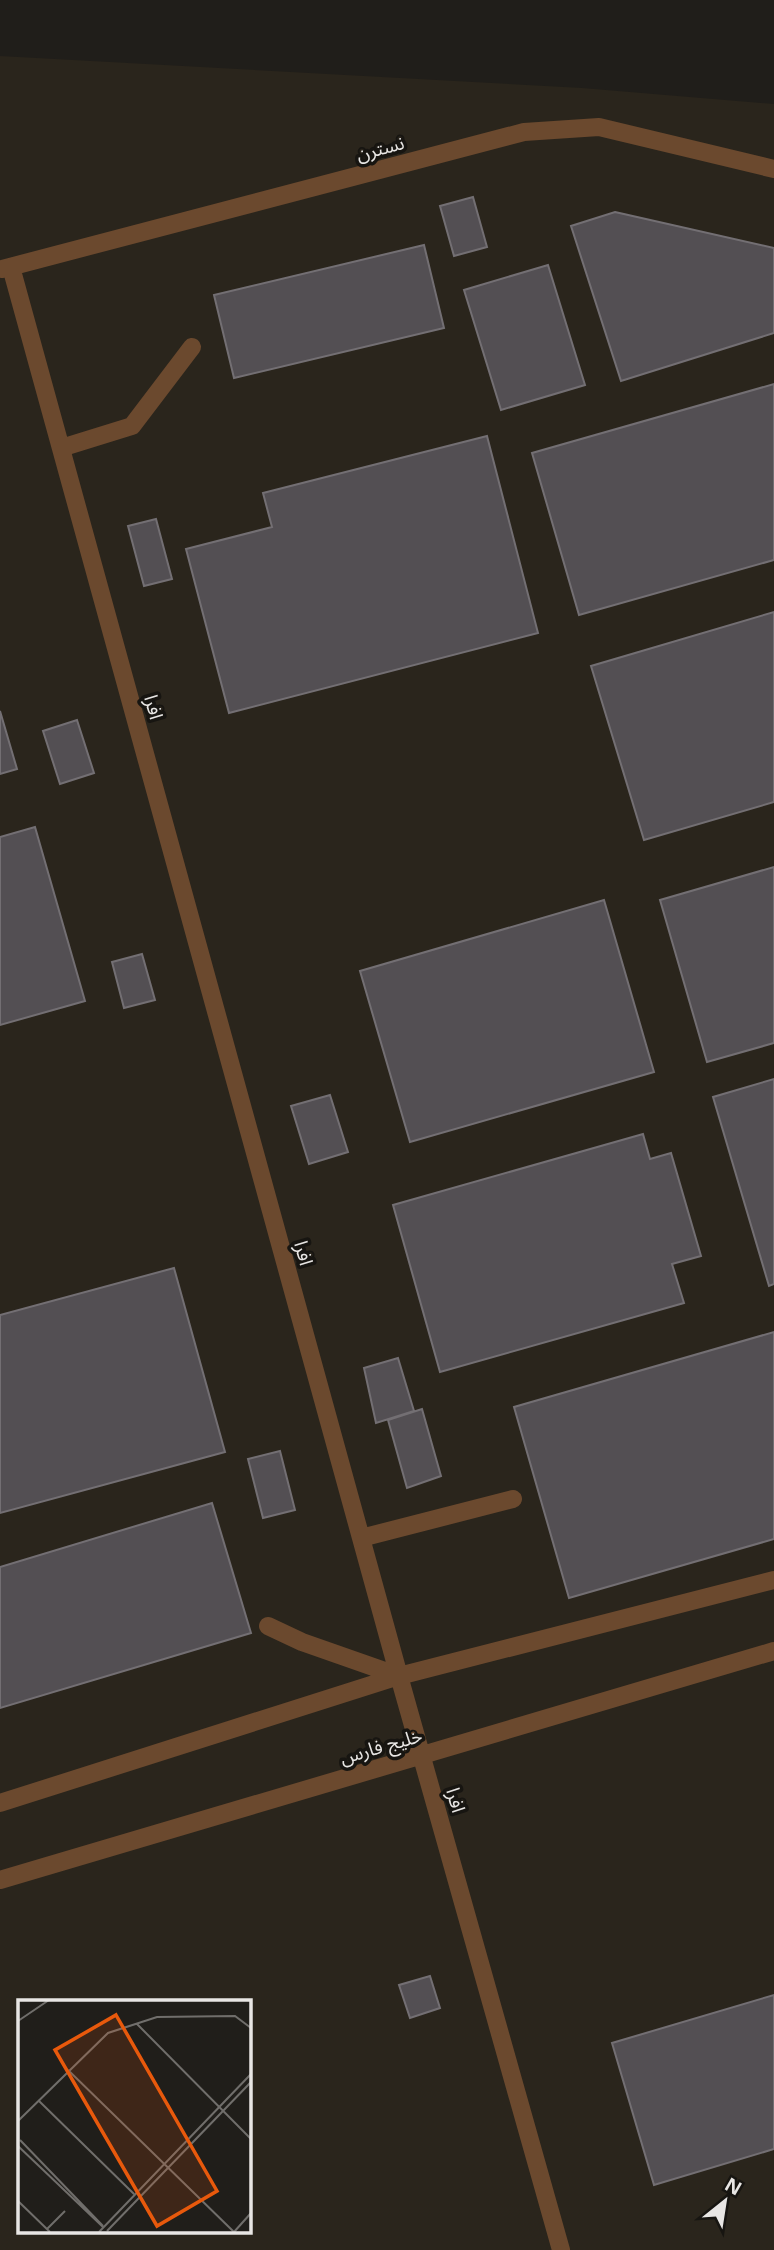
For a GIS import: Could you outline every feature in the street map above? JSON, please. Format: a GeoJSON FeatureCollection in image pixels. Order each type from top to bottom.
{"type":"FeatureCollection","features":[{"type":"Feature","properties":{"kind":"lane","name":"نسترن"},"geometry":{"type":"LineString","coordinates":[[6,268],[524,132],[599,127],[774,169]]}},
{"type":"Feature","properties":{"kind":"lane","name":"افرا"},"geometry":{"type":"LineString","coordinates":[[6,268],[61,448],[399,1676],[561,2250]]}},
{"type":"Feature","properties":{"kind":"lane"},"geometry":{"type":"LineString","coordinates":[[61,448],[132,426],[192,347]]}},
{"type":"Feature","properties":{"kind":"lane"},"geometry":{"type":"LineString","coordinates":[[361,1538],[513,1499]]}},
{"type":"Feature","properties":{"kind":"lane"},"geometry":{"type":"LineString","coordinates":[[0,1803],[399,1676],[774,1580]]}},
{"type":"Feature","properties":{"kind":"lane"},"geometry":{"type":"LineString","coordinates":[[268,1626],[302,1642],[399,1676]]}},
{"type":"Feature","properties":{"kind":"lane","name":"خلیج فارس"},"geometry":{"type":"LineString","coordinates":[[0,1881],[774,1651]]}},
{"type":"Feature","properties":{"kind":"shaded area"},"geometry":{"type":"Polygon","coordinates":[[[0,56],[582,88],[774,104],[774,2250],[0,2250],[0,56]]]}},
{"type":"Feature","properties":{"kind":"building"},"geometry":{"type":"Polygon","coordinates":[[[473,197],[487,247],[454,256],[440,206],[473,197]]]}},
{"type":"Feature","properties":{"kind":"building"},"geometry":{"type":"Polygon","coordinates":[[[615,212],[774,248],[774,333],[621,381],[571,226],[615,212]]]}},
{"type":"Feature","properties":{"kind":"building"},"geometry":{"type":"Polygon","coordinates":[[[424,245],[444,328],[234,378],[214,295],[424,245]]]}},
{"type":"Feature","properties":{"kind":"building"},"geometry":{"type":"Polygon","coordinates":[[[548,265],[585,385],[501,410],[464,290],[548,265]]]}},
{"type":"Feature","properties":{"kind":"building"},"geometry":{"type":"Polygon","coordinates":[[[774,384],[774,560],[579,615],[532,453],[774,384]]]}},
{"type":"Feature","properties":{"kind":"building"},"geometry":{"type":"Polygon","coordinates":[[[487,436],[538,633],[229,713],[186,549],[272,527],[263,493],[487,436]]]}},
{"type":"Feature","properties":{"kind":"building"},"geometry":{"type":"Polygon","coordinates":[[[156,519],[172,579],[144,586],[128,526],[156,519]]]}},
{"type":"Feature","properties":{"kind":"building"},"geometry":{"type":"Polygon","coordinates":[[[774,612],[774,802],[644,840],[591,666],[774,612]]]}},
{"type":"Feature","properties":{"kind":"building"},"geometry":{"type":"Polygon","coordinates":[[[0,711],[17,769],[0,774],[0,711]]]}},
{"type":"Feature","properties":{"kind":"building"},"geometry":{"type":"Polygon","coordinates":[[[77,720],[94,773],[60,784],[43,731],[77,720]]]}},
{"type":"Feature","properties":{"kind":"building"},"geometry":{"type":"Polygon","coordinates":[[[35,827],[85,1001],[0,1025],[0,837],[35,827]]]}},
{"type":"Feature","properties":{"kind":"building"},"geometry":{"type":"Polygon","coordinates":[[[774,867],[774,1043],[707,1062],[660,900],[774,867]]]}},
{"type":"Feature","properties":{"kind":"building"},"geometry":{"type":"Polygon","coordinates":[[[604,900],[654,1072],[410,1142],[360,971],[604,900]]]}},
{"type":"Feature","properties":{"kind":"building"},"geometry":{"type":"Polygon","coordinates":[[[142,954],[155,1000],[124,1008],[112,962],[142,954]]]}},
{"type":"Feature","properties":{"kind":"building"},"geometry":{"type":"Polygon","coordinates":[[[774,1079],[774,1284],[769,1286],[713,1097],[774,1079]]]}},
{"type":"Feature","properties":{"kind":"building"},"geometry":{"type":"Polygon","coordinates":[[[330,1095],[348,1152],[309,1164],[291,1106],[330,1095]]]}},
{"type":"Feature","properties":{"kind":"building"},"geometry":{"type":"Polygon","coordinates":[[[643,1134],[650,1159],[671,1153],[701,1256],[672,1264],[684,1303],[440,1372],[393,1205],[643,1134]]]}},
{"type":"Feature","properties":{"kind":"building"},"geometry":{"type":"Polygon","coordinates":[[[174,1268],[225,1452],[0,1513],[0,1315],[174,1268]]]}},
{"type":"Feature","properties":{"kind":"building"},"geometry":{"type":"Polygon","coordinates":[[[774,1332],[774,1539],[569,1598],[514,1407],[774,1332]]]}},
{"type":"Feature","properties":{"kind":"building"},"geometry":{"type":"Polygon","coordinates":[[[398,1358],[414,1411],[376,1423],[364,1368],[398,1358]]]}},
{"type":"Feature","properties":{"kind":"building"},"geometry":{"type":"Polygon","coordinates":[[[422,1409],[441,1476],[407,1488],[388,1420],[422,1409]]]}},
{"type":"Feature","properties":{"kind":"building"},"geometry":{"type":"Polygon","coordinates":[[[280,1451],[295,1510],[263,1518],[248,1459],[280,1451]]]}},
{"type":"Feature","properties":{"kind":"building"},"geometry":{"type":"Polygon","coordinates":[[[212,1503],[251,1633],[0,1708],[0,1567],[212,1503]]]}},
{"type":"Feature","properties":{"kind":"building"},"geometry":{"type":"Polygon","coordinates":[[[430,1976],[440,2008],[410,2018],[399,1985],[430,1976]]]}},
{"type":"Feature","properties":{"kind":"building"},"geometry":{"type":"Polygon","coordinates":[[[774,1995],[774,2149],[654,2185],[612,2043],[774,1995]]]}}]}
